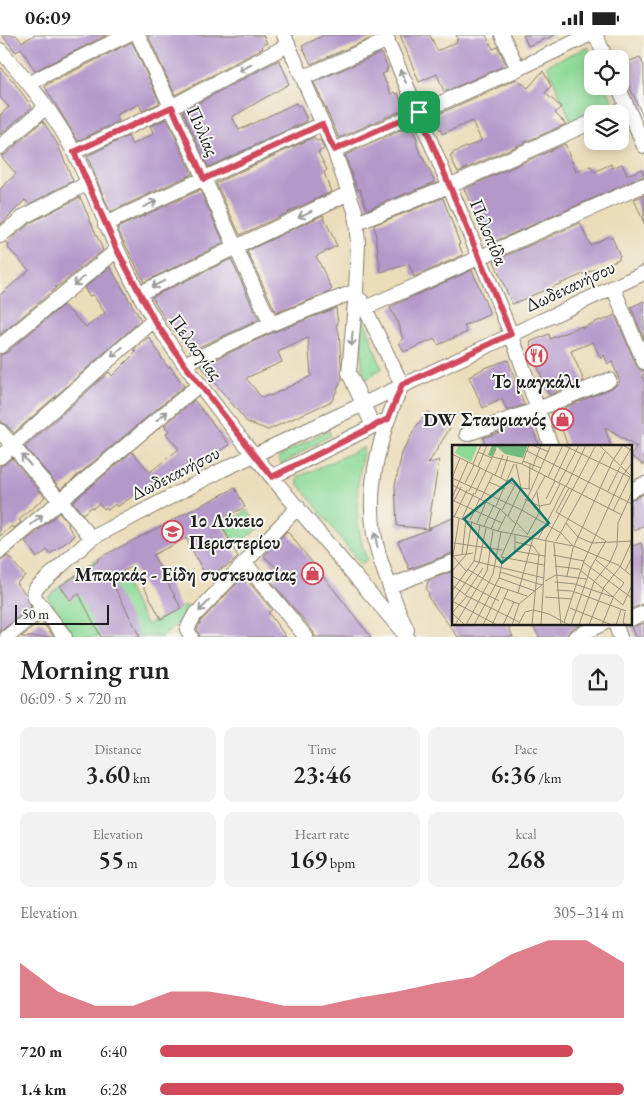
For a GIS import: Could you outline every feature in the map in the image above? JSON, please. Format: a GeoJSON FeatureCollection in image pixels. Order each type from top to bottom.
{"type":"FeatureCollection","features":[{"type":"Feature","properties":{"kind":"street"},"geometry":{"type":"LineString","coordinates":[[30,84],[127,35]]}},
{"type":"Feature","properties":{"kind":"street","name":"Πυλίας"},"geometry":{"type":"LineString","coordinates":[[138,35],[271,324]]}},
{"type":"Feature","properties":{"kind":"street"},"geometry":{"type":"LineString","coordinates":[[502,35],[518,69]]}},
{"type":"Feature","properties":{"kind":"street"},"geometry":{"type":"LineString","coordinates":[[334,150],[518,69],[589,35]]}},
{"type":"Feature","properties":{"kind":"street"},"geometry":{"type":"LineString","coordinates":[[596,35],[602,50]]}},
{"type":"Feature","properties":{"kind":"street"},"geometry":{"type":"LineString","coordinates":[[304,77],[387,37]]}},
{"type":"Feature","properties":{"kind":"street","name":"Πελοπίδα"},"geometry":{"type":"LineString","coordinates":[[387,37],[511,334],[551,445]]}},
{"type":"Feature","properties":{"kind":"street"},"geometry":{"type":"LineString","coordinates":[[74,152],[172,107],[286,40],[304,77],[334,150],[357,223],[356,291],[350,373],[373,426]]}},
{"type":"Feature","properties":{"kind":"street","name":"Πελασγίας"},"geometry":{"type":"LineString","coordinates":[[1,53],[30,84],[74,152],[117,250],[154,320],[184,364],[254,455],[407,637]]}},
{"type":"Feature","properties":{"kind":"street"},"geometry":{"type":"LineString","coordinates":[[0,147],[46,107]]}},
{"type":"Feature","properties":{"kind":"street"},"geometry":{"type":"LineString","coordinates":[[629,112],[644,146]]}},
{"type":"Feature","properties":{"kind":"street"},"geometry":{"type":"LineString","coordinates":[[105,224],[322,124]]}},
{"type":"Feature","properties":{"kind":"street"},"geometry":{"type":"LineString","coordinates":[[357,223],[449,186],[584,127]]}},
{"type":"Feature","properties":{"kind":"street"},"geometry":{"type":"LineString","coordinates":[[0,235],[25,216],[88,183]]}},
{"type":"Feature","properties":{"kind":"street"},"geometry":{"type":"LineString","coordinates":[[364,308],[644,185]]}},
{"type":"Feature","properties":{"kind":"street"},"geometry":{"type":"LineString","coordinates":[[140,293],[349,193]]}},
{"type":"Feature","properties":{"kind":"street"},"geometry":{"type":"LineString","coordinates":[[0,345],[117,250]]}},
{"type":"Feature","properties":{"kind":"street","name":"Δωδεκανήσου"},"geometry":{"type":"LineString","coordinates":[[43,608],[35,598],[34,592],[36,588],[92,537],[222,469],[644,273]]}},
{"type":"Feature","properties":{"kind":"street"},"geometry":{"type":"LineString","coordinates":[[613,287],[643,355]]}},
{"type":"Feature","properties":{"kind":"street"},"geometry":{"type":"LineString","coordinates":[[356,291],[402,385],[388,419],[375,472],[372,515],[378,554],[401,617],[411,637]]}},
{"type":"Feature","properties":{"kind":"street"},"geometry":{"type":"LineString","coordinates":[[184,364],[271,324],[356,291]]}},
{"type":"Feature","properties":{"kind":"street"},"geometry":{"type":"LineString","coordinates":[[0,457],[154,320]]}},
{"type":"Feature","properties":{"kind":"street"},"geometry":{"type":"LineString","coordinates":[[467,434],[538,409],[609,380]]}},
{"type":"Feature","properties":{"kind":"street"},"geometry":{"type":"LineString","coordinates":[[0,551],[200,384]]}},
{"type":"Feature","properties":{"kind":"street"},"geometry":{"type":"LineString","coordinates":[[272,477],[388,419]]}},
{"type":"Feature","properties":{"kind":"street"},"geometry":{"type":"LineString","coordinates":[[0,431],[92,537]]}},
{"type":"Feature","properties":{"kind":"street"},"geometry":{"type":"LineString","coordinates":[[632,490],[644,484]]}},
{"type":"Feature","properties":{"kind":"street"},"geometry":{"type":"LineString","coordinates":[[189,633],[194,616],[298,507]]}},
{"type":"Feature","properties":{"kind":"street"},"geometry":{"type":"LineString","coordinates":[[390,586],[452,562]]}},
{"type":"Feature","properties":{"kind":"street"},"geometry":{"type":"LineString","coordinates":[[245,563],[306,637]]}},
{"type":"Feature","properties":{"kind":"street"},"geometry":{"type":"LineString","coordinates":[[7,637],[43,608],[65,637]]}},
{"type":"Feature","properties":{"kind":"street"},"geometry":{"type":"LineString","coordinates":[[632,618],[644,613]]}},
{"type":"Feature","properties":{"kind":"street"},"geometry":{"type":"LineString","coordinates":[[575,637],[615,626]]}},
{"type":"Feature","properties":{"kind":"green space"},"geometry":{"type":"Polygon","coordinates":[[[588,47],[589,50],[584,50],[584,95],[610,95],[614,104],[584,105],[584,118],[572,123],[547,65],[588,47]]]}},
{"type":"Feature","properties":{"kind":"green space"},"geometry":{"type":"Polygon","coordinates":[[[359,304],[382,369],[374,372],[375,375],[363,380],[359,304]]]}},
{"type":"Feature","properties":{"kind":"green space"},"geometry":{"type":"Polygon","coordinates":[[[328,430],[331,435],[282,464],[278,457],[328,430]]]}},
{"type":"Feature","properties":{"kind":"green space"},"geometry":{"type":"Polygon","coordinates":[[[364,447],[359,474],[357,503],[360,532],[367,559],[361,565],[298,483],[298,477],[364,447]]]}},
{"type":"Feature","properties":{"kind":"green space"},"geometry":{"type":"Polygon","coordinates":[[[247,510],[260,527],[237,544],[224,527],[247,510]]]}},
{"type":"Feature","properties":{"kind":"green space"},"geometry":{"type":"Polygon","coordinates":[[[97,559],[107,579],[110,578],[113,584],[123,580],[147,625],[186,605],[191,613],[162,637],[74,637],[48,597],[84,566],[97,559]]]}},
{"type":"Feature","properties":{"kind":"building"},"geometry":{"type":"Polygon","coordinates":[[[2,35],[16,35],[22,42],[35,35],[107,35],[35,71],[21,48],[16,52],[2,35]]]}},
{"type":"Feature","properties":{"kind":"building"},"geometry":{"type":"Polygon","coordinates":[[[148,35],[263,35],[267,43],[262,45],[263,48],[175,95],[148,35]]]}},
{"type":"Feature","properties":{"kind":"building"},"geometry":{"type":"Polygon","coordinates":[[[324,35],[373,35],[374,37],[311,64],[302,46],[324,35]]]}},
{"type":"Feature","properties":{"kind":"building"},"geometry":{"type":"Polygon","coordinates":[[[400,35],[430,35],[437,50],[439,50],[457,42],[456,35],[486,35],[493,49],[498,47],[506,65],[444,92],[437,74],[419,82],[400,35]]]}},
{"type":"Feature","properties":{"kind":"building"},"geometry":{"type":"Polygon","coordinates":[[[523,35],[555,35],[528,46],[523,35]]]}},
{"type":"Feature","properties":{"kind":"building"},"geometry":{"type":"Polygon","coordinates":[[[132,42],[160,103],[142,111],[139,104],[116,115],[119,121],[78,141],[45,87],[46,85],[132,42]]]}},
{"type":"Feature","properties":{"kind":"building"},"geometry":{"type":"Polygon","coordinates":[[[381,53],[388,68],[386,69],[387,72],[382,74],[391,94],[398,93],[405,109],[339,138],[314,82],[381,53]]]}},
{"type":"Feature","properties":{"kind":"building"},"geometry":{"type":"Polygon","coordinates":[[[640,57],[644,66],[644,119],[629,85],[629,61],[640,57]]]}},
{"type":"Feature","properties":{"kind":"building"},"geometry":{"type":"Polygon","coordinates":[[[279,60],[289,84],[232,117],[239,130],[296,103],[297,106],[300,105],[307,121],[208,167],[183,111],[279,60]]]}},
{"type":"Feature","properties":{"kind":"building"},"geometry":{"type":"Polygon","coordinates":[[[0,67],[14,82],[32,107],[0,135],[0,115],[9,107],[0,97],[0,67]]]}},
{"type":"Feature","properties":{"kind":"building"},"geometry":{"type":"Polygon","coordinates":[[[543,71],[551,86],[545,93],[561,107],[555,113],[566,124],[458,172],[450,156],[453,155],[452,153],[481,140],[472,121],[442,134],[434,116],[517,79],[528,88],[543,71]]]}},
{"type":"Feature","properties":{"kind":"building"},"geometry":{"type":"Polygon","coordinates":[[[167,119],[192,174],[110,212],[87,156],[128,136],[132,145],[154,134],[150,126],[167,119]]]}},
{"type":"Feature","properties":{"kind":"building"},"geometry":{"type":"Polygon","coordinates":[[[43,121],[58,145],[73,181],[29,204],[25,200],[0,225],[0,189],[16,174],[1,156],[6,154],[43,121]]]}},
{"type":"Feature","properties":{"kind":"building"},"geometry":{"type":"Polygon","coordinates":[[[411,126],[417,139],[417,146],[435,182],[367,209],[345,155],[411,126]]]}},
{"type":"Feature","properties":{"kind":"building"},"geometry":{"type":"Polygon","coordinates":[[[314,137],[316,141],[320,140],[324,149],[318,152],[327,170],[324,172],[331,192],[240,235],[216,183],[314,137]]]}},
{"type":"Feature","properties":{"kind":"building"},"geometry":{"type":"Polygon","coordinates":[[[565,144],[576,172],[591,166],[594,172],[611,164],[612,168],[622,164],[627,175],[642,169],[644,176],[489,244],[464,189],[565,144]]]}},
{"type":"Feature","properties":{"kind":"building"},"geometry":{"type":"Polygon","coordinates":[[[200,190],[224,243],[144,282],[117,228],[200,190]]]}},
{"type":"Feature","properties":{"kind":"building"},"geometry":{"type":"Polygon","coordinates":[[[644,195],[644,223],[634,199],[644,195]]]}},
{"type":"Feature","properties":{"kind":"building"},"geometry":{"type":"Polygon","coordinates":[[[80,197],[103,250],[55,287],[0,335],[0,295],[29,270],[8,248],[7,243],[30,223],[80,197]]]}},
{"type":"Feature","properties":{"kind":"building"},"geometry":{"type":"Polygon","coordinates":[[[443,198],[463,255],[414,277],[409,264],[381,272],[374,225],[443,198]]]}},
{"type":"Feature","properties":{"kind":"building"},"geometry":{"type":"Polygon","coordinates":[[[323,215],[337,246],[316,256],[332,289],[328,293],[276,313],[247,251],[323,215]]]}},
{"type":"Feature","properties":{"kind":"building"},"geometry":{"type":"Polygon","coordinates":[[[580,223],[590,245],[609,236],[610,238],[612,237],[620,256],[619,259],[512,304],[494,261],[580,223]]]}},
{"type":"Feature","properties":{"kind":"building"},"geometry":{"type":"Polygon","coordinates":[[[231,259],[259,320],[190,351],[165,319],[152,297],[231,259]]]}},
{"type":"Feature","properties":{"kind":"building"},"geometry":{"type":"Polygon","coordinates":[[[110,267],[141,320],[14,433],[0,422],[0,355],[6,353],[63,305],[86,327],[105,313],[93,295],[89,296],[84,288],[110,267]]]}},
{"type":"Feature","properties":{"kind":"building"},"geometry":{"type":"Polygon","coordinates":[[[472,270],[490,314],[464,326],[467,332],[438,345],[435,339],[404,352],[399,342],[403,340],[398,321],[390,308],[472,270]]]}},
{"type":"Feature","properties":{"kind":"building"},"geometry":{"type":"Polygon","coordinates":[[[644,301],[644,339],[631,307],[644,301]]]}},
{"type":"Feature","properties":{"kind":"building"},"geometry":{"type":"Polygon","coordinates":[[[336,308],[342,379],[332,401],[268,430],[247,422],[201,366],[274,332],[336,308]],[[308,338],[278,352],[282,362],[246,378],[262,398],[311,376],[308,338]]]}},
{"type":"Feature","properties":{"kind":"building"},"geometry":{"type":"Polygon","coordinates":[[[615,315],[636,365],[644,371],[642,375],[644,381],[644,465],[632,457],[637,446],[605,428],[611,445],[568,445],[558,419],[566,412],[565,407],[612,388],[620,382],[612,362],[608,364],[604,355],[601,359],[593,342],[571,351],[584,381],[549,395],[531,351],[533,350],[530,342],[549,334],[550,339],[582,326],[582,328],[600,320],[602,321],[615,315]]]}},
{"type":"Feature","properties":{"kind":"building"},"geometry":{"type":"Polygon","coordinates":[[[149,337],[168,368],[170,366],[184,386],[61,489],[25,447],[109,372],[112,376],[136,352],[134,350],[149,337]]]}},
{"type":"Feature","properties":{"kind":"building"},"geometry":{"type":"Polygon","coordinates":[[[508,360],[524,405],[507,411],[502,399],[483,408],[469,377],[484,368],[508,360]]]}},
{"type":"Feature","properties":{"kind":"building"},"geometry":{"type":"Polygon","coordinates":[[[194,400],[230,445],[183,473],[178,473],[136,494],[117,507],[115,504],[108,510],[106,507],[104,509],[99,503],[83,514],[72,502],[132,452],[150,472],[179,449],[166,434],[169,431],[164,426],[194,400]]]}},
{"type":"Feature","properties":{"kind":"building"},"geometry":{"type":"Polygon","coordinates":[[[427,413],[450,428],[428,464],[439,460],[428,528],[452,518],[452,553],[409,569],[398,541],[430,529],[397,526],[395,485],[402,453],[417,425],[427,413]]]}},
{"type":"Feature","properties":{"kind":"building"},"geometry":{"type":"Polygon","coordinates":[[[530,421],[539,445],[486,445],[483,438],[530,421]]]}},
{"type":"Feature","properties":{"kind":"building"},"geometry":{"type":"Polygon","coordinates":[[[12,458],[45,497],[19,520],[21,522],[14,528],[12,526],[0,536],[0,466],[12,458]]]}},
{"type":"Feature","properties":{"kind":"building"},"geometry":{"type":"Polygon","coordinates":[[[235,488],[245,507],[219,520],[238,557],[232,563],[206,577],[186,538],[153,555],[181,608],[161,619],[133,566],[110,578],[140,637],[101,637],[79,594],[70,600],[60,586],[98,561],[97,559],[235,488]]]}},
{"type":"Feature","properties":{"kind":"building"},"geometry":{"type":"Polygon","coordinates":[[[644,494],[644,526],[635,531],[632,525],[632,499],[644,494]]]}},
{"type":"Feature","properties":{"kind":"building"},"geometry":{"type":"Polygon","coordinates":[[[59,513],[75,536],[50,554],[47,550],[37,558],[25,542],[59,513]]]}},
{"type":"Feature","properties":{"kind":"building"},"geometry":{"type":"Polygon","coordinates":[[[287,531],[371,637],[315,637],[313,631],[271,581],[282,573],[264,556],[287,531]]]}},
{"type":"Feature","properties":{"kind":"building"},"geometry":{"type":"Polygon","coordinates":[[[641,543],[644,551],[644,604],[632,608],[632,546],[641,543]]]}},
{"type":"Feature","properties":{"kind":"building"},"geometry":{"type":"Polygon","coordinates":[[[8,556],[25,576],[16,583],[26,594],[31,607],[0,632],[0,562],[8,556]]]}},
{"type":"Feature","properties":{"kind":"building"},"geometry":{"type":"Polygon","coordinates":[[[452,571],[452,625],[508,625],[513,637],[458,637],[428,597],[429,593],[426,590],[428,581],[452,571]]]}},
{"type":"Feature","properties":{"kind":"building"},"geometry":{"type":"Polygon","coordinates":[[[244,576],[272,610],[268,612],[286,637],[200,637],[197,629],[201,621],[244,576]]]}},
{"type":"Feature","properties":{"kind":"building"},"geometry":{"type":"Polygon","coordinates":[[[41,621],[54,637],[21,637],[41,621]]]}},
{"type":"Feature","properties":{"kind":"building"},"geometry":{"type":"Polygon","coordinates":[[[644,623],[644,637],[635,637],[631,627],[644,623]]]}},
{"type":"Feature","properties":{"kind":"building"},"geometry":{"type":"Polygon","coordinates":[[[533,625],[579,625],[571,629],[566,637],[539,637],[533,625]]]}},
{"type":"Feature","properties":{"kind":"place","name":"Το μαγκάλι"},"geometry":{"type":"Point","coordinates":[536,355]}},
{"type":"Feature","properties":{"kind":"place","name":"DW Σταυριανός"},"geometry":{"type":"Point","coordinates":[562,419]}},
{"type":"Feature","properties":{"kind":"place","name":"1ο Λύκειο Περιστερίου"},"geometry":{"type":"Point","coordinates":[173,531]}},
{"type":"Feature","properties":{"kind":"place","name":"Μπαρκάς - Είδη συσκευασίας"},"geometry":{"type":"Point","coordinates":[312,574]}},
{"type":"Feature","properties":{"kind":"route"},"geometry":{"type":"LineString","coordinates":[[172,107],[204,179],[322,124],[334,150],[419,112],[511,334],[402,385],[388,419],[272,477],[184,364],[154,320],[117,250],[74,152],[172,107]]}}]}
